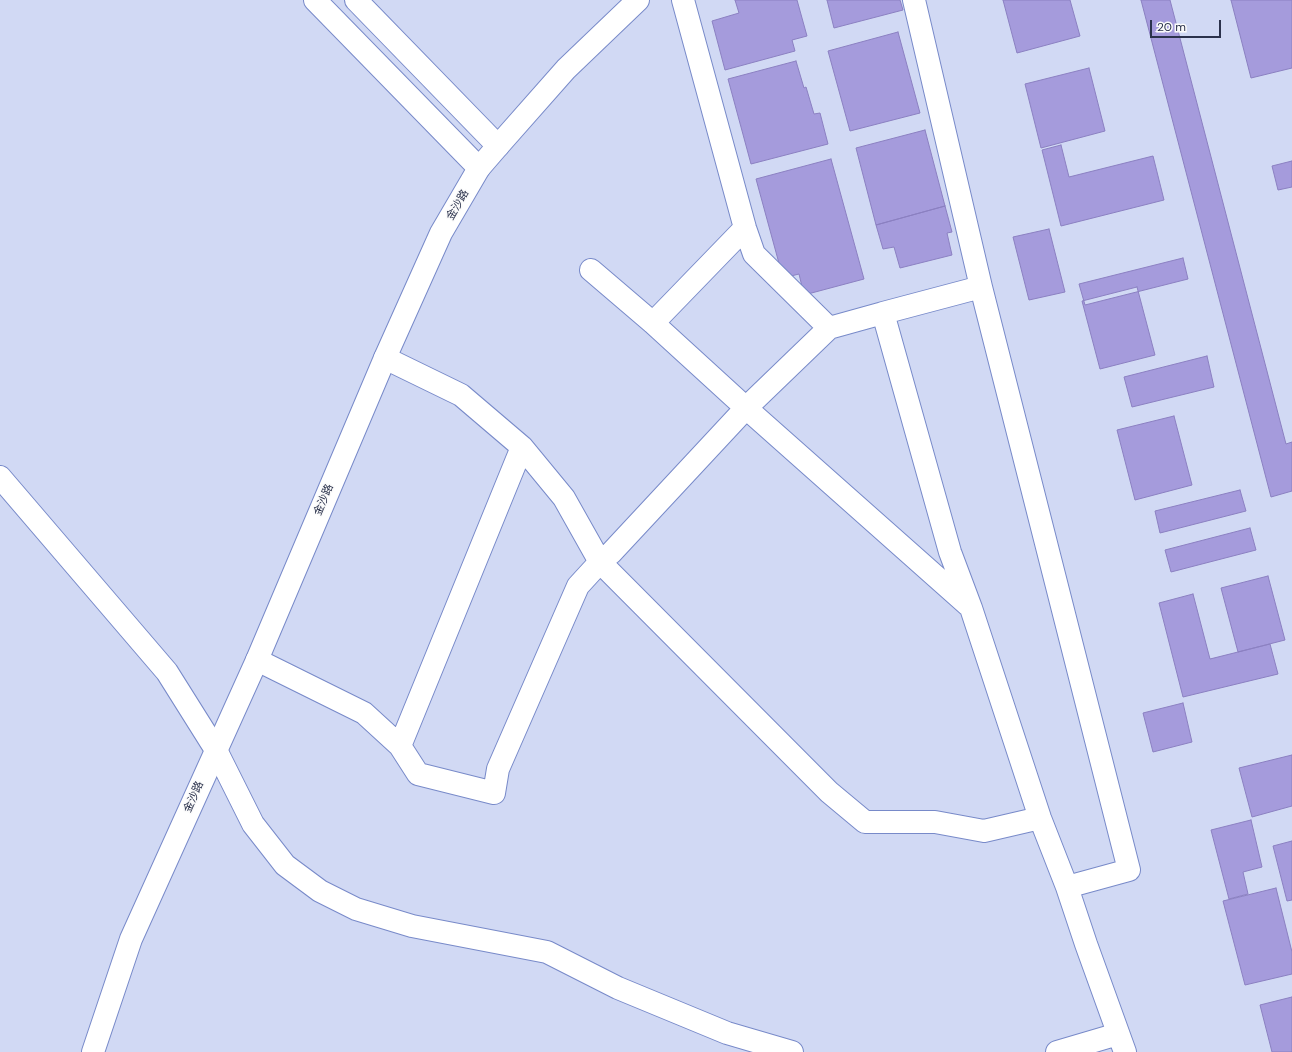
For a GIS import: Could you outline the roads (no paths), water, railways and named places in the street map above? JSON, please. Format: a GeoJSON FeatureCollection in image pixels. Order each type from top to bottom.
{"type":"FeatureCollection","features":[{"type":"Feature","properties":{"kind":"street"},"geometry":{"type":"LineString","coordinates":[[315,0],[479,168]]}},
{"type":"Feature","properties":{"kind":"street"},"geometry":{"type":"LineString","coordinates":[[356,0],[498,146]]}},
{"type":"Feature","properties":{"kind":"street","name":"金沙路"},"geometry":{"type":"LineString","coordinates":[[93,1052],[131,939],[257,660],[385,358],[442,233],[479,168],[566,69],[638,0]]}},
{"type":"Feature","properties":{"kind":"street"},"geometry":{"type":"LineString","coordinates":[[683,0],[745,228],[754,254],[828,328]]}},
{"type":"Feature","properties":{"kind":"street"},"geometry":{"type":"LineString","coordinates":[[914,0],[981,287],[1128,870],[1067,887]]}},
{"type":"Feature","properties":{"kind":"street"},"geometry":{"type":"LineString","coordinates":[[653,323],[745,228]]}},
{"type":"Feature","properties":{"kind":"street"},"geometry":{"type":"LineString","coordinates":[[591,270],[653,323],[746,408],[971,608]]}},
{"type":"Feature","properties":{"kind":"street"},"geometry":{"type":"LineString","coordinates":[[257,660],[364,713],[400,746],[418,774],[494,793],[498,769],[578,586],[600,562],[611,554],[746,408],[828,328],[981,287]]}},
{"type":"Feature","properties":{"kind":"street"},"geometry":{"type":"LineString","coordinates":[[883,313],[950,552],[971,608],[1040,818],[1067,887],[1122,1043],[1056,1052]]}},
{"type":"Feature","properties":{"kind":"street"},"geometry":{"type":"LineString","coordinates":[[385,358],[461,395],[522,447],[564,498],[600,562],[829,792],[865,822],[935,822],[984,831],[1040,818]]}},
{"type":"Feature","properties":{"kind":"street"},"geometry":{"type":"LineString","coordinates":[[400,746],[522,447]]}},
{"type":"Feature","properties":{"kind":"street"},"geometry":{"type":"LineString","coordinates":[[0,477],[167,672],[216,750],[253,824],[285,865],[326,894],[356,909],[412,926],[547,952],[618,988],[720,1030],[792,1052]]}}]}
